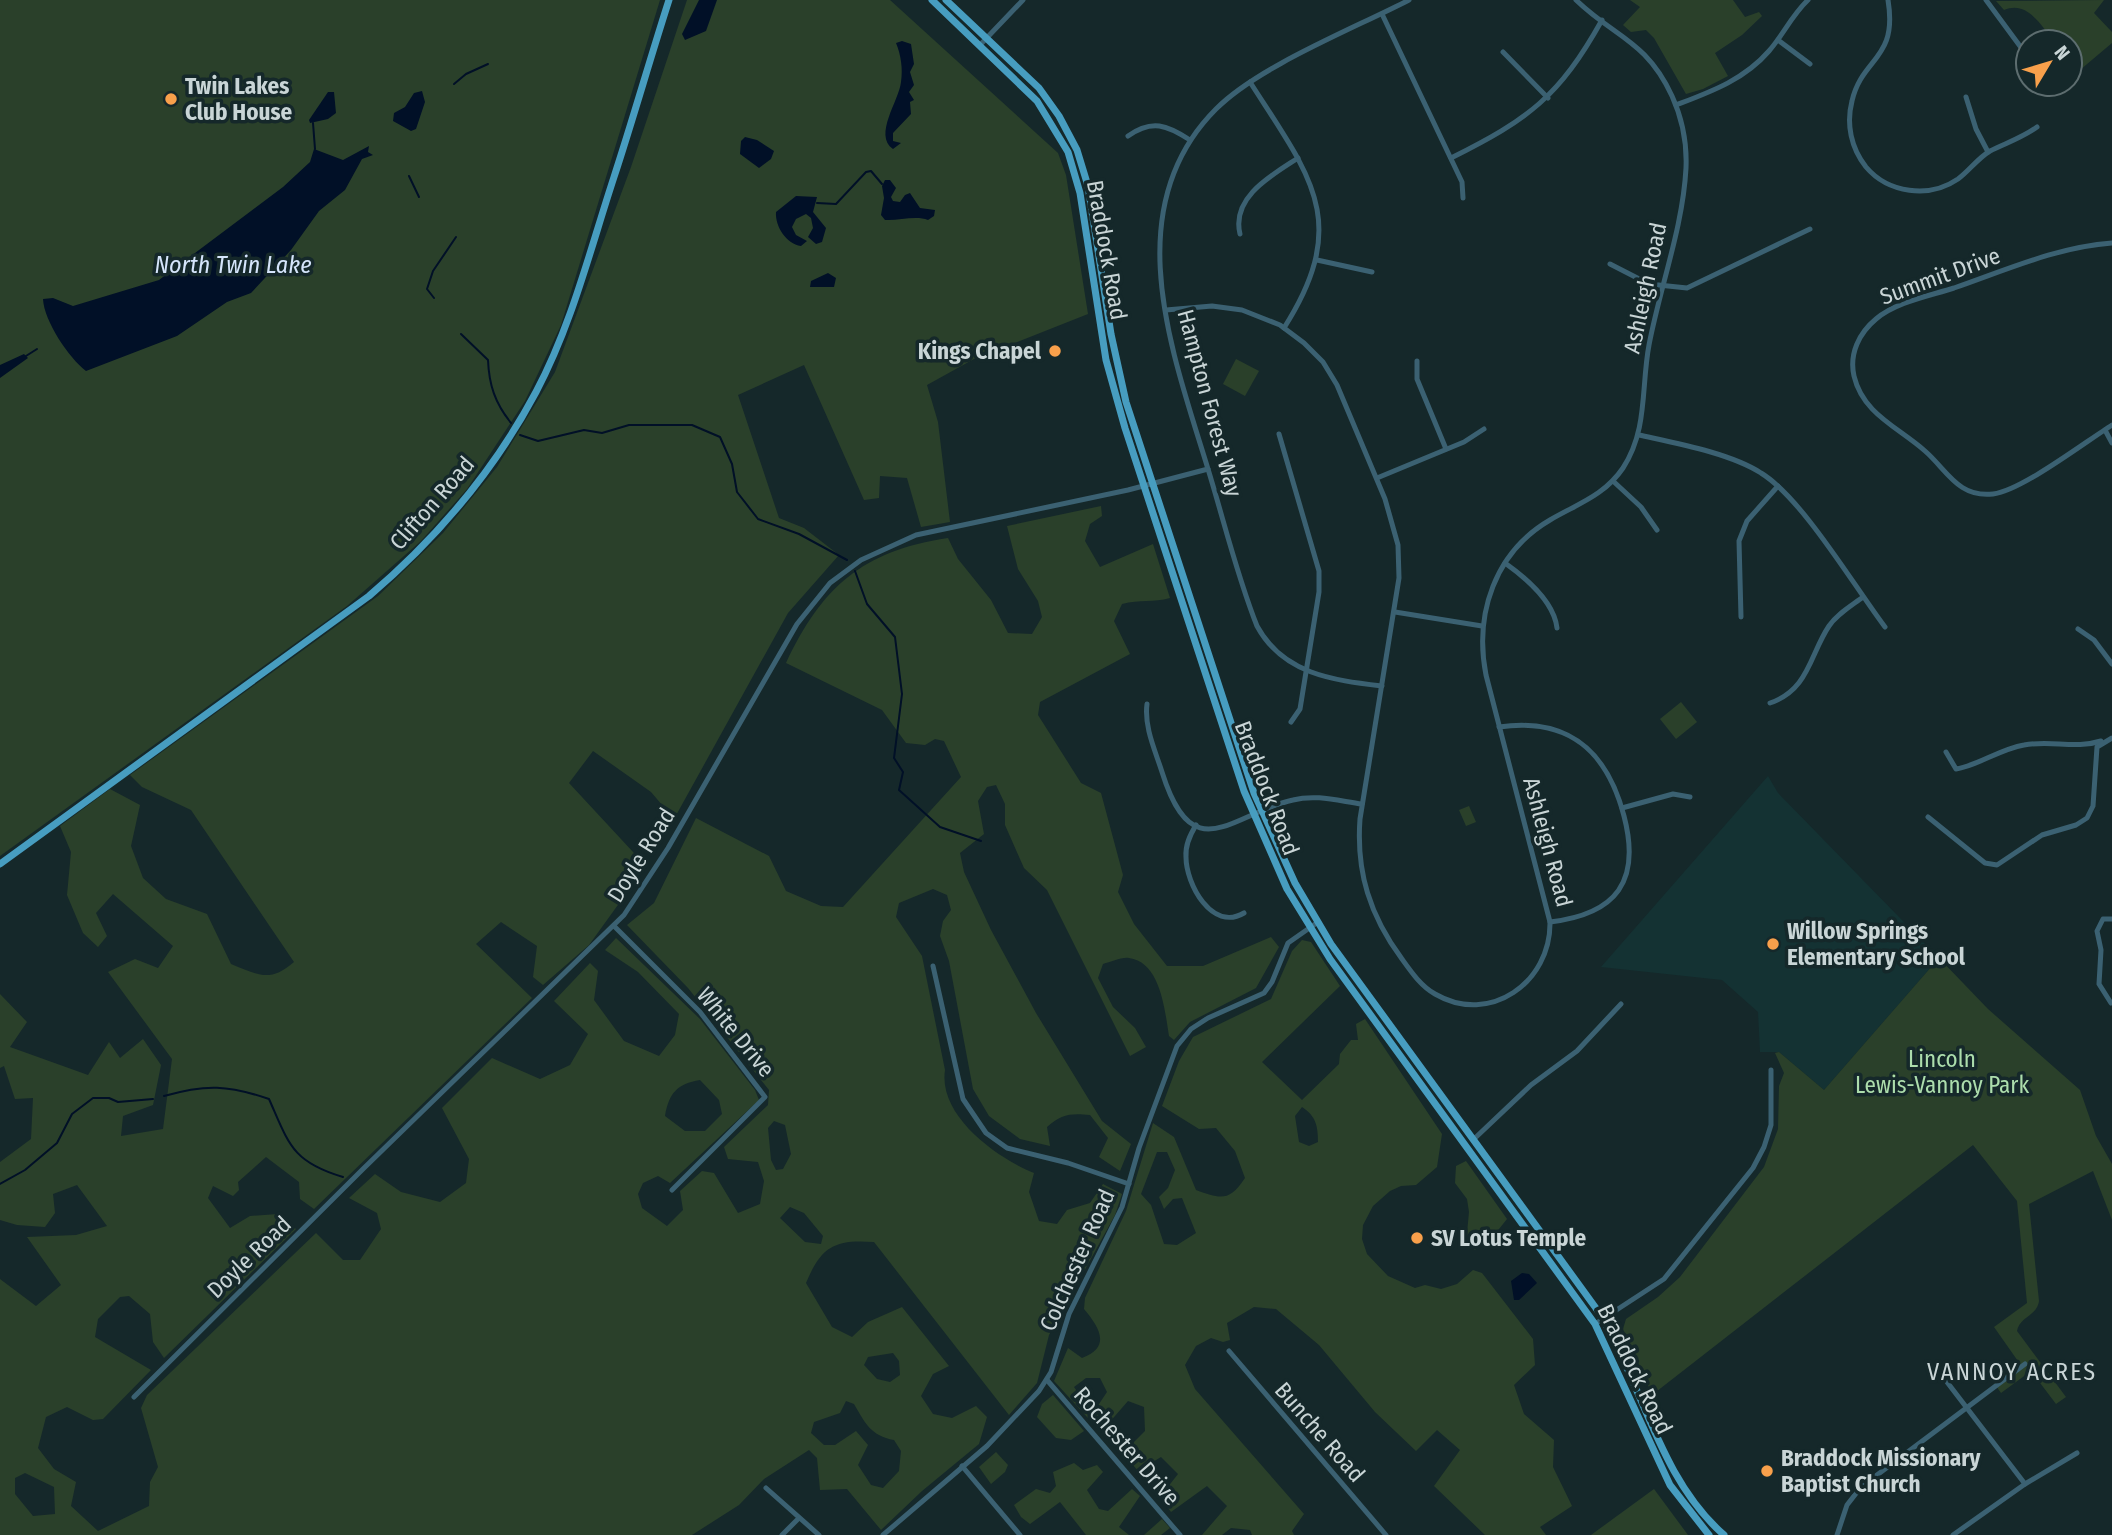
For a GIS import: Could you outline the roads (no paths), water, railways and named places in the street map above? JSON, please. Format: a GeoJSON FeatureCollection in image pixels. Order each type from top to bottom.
{"type":"FeatureCollection","features":[{"type":"Feature","properties":{"kind":"main road","name":"Clifton Road"},"geometry":{"type":"LineString","coordinates":[[0,864],[369,596],[416,554],[464,501],[523,416],[558,347],[587,267],[669,0]]}},
{"type":"Feature","properties":{"kind":"main road","name":"Braddock Road"},"geometry":{"type":"LineString","coordinates":[[932,0],[1037,101],[1068,152],[1080,193],[1107,362],[1262,812],[1318,922],[1603,1319],[1622,1352],[1676,1476],[1696,1506],[1724,1535]]}},
{"type":"Feature","properties":{"kind":"main road","name":"Braddock Road"},"geometry":{"type":"LineString","coordinates":[[946,0],[1039,88],[1059,116],[1077,150],[1088,186],[1120,379],[1148,485],[1253,817],[1309,927],[1595,1324],[1670,1485],[1709,1535]]}},
{"type":"Feature","properties":{"kind":"street"},"geometry":{"type":"LineString","coordinates":[[980,45],[1023,0]]}},
{"type":"Feature","properties":{"kind":"street","name":"Hampton Forest Way"},"geometry":{"type":"LineString","coordinates":[[1382,686],[1306,672],[1278,654],[1257,626],[1173,351],[1159,258],[1160,219],[1171,178],[1190,140],[1218,107],[1250,82],[1409,0]]}},
{"type":"Feature","properties":{"kind":"street","name":"Ashleigh Road"},"geometry":{"type":"LineString","coordinates":[[1166,310],[1198,306],[1227,307],[1258,315],[1284,328],[1311,349],[1332,376],[1377,478],[1398,545],[1395,612],[1362,804],[1360,856],[1371,908],[1385,935],[1413,975],[1437,995],[1457,1003],[1477,1005],[1497,1001],[1520,990],[1542,963],[1548,947],[1550,922],[1483,660],[1482,626],[1488,599],[1505,563],[1541,526],[1591,499],[1613,481],[1628,460],[1639,435],[1648,348],[1686,167],[1685,143],[1676,105],[1664,80],[1646,55],[1627,37],[1576,0]]}},
{"type":"Feature","properties":{"kind":"street"},"geometry":{"type":"LineString","coordinates":[[1676,105],[1735,80],[1760,61],[1808,0]]}},
{"type":"Feature","properties":{"kind":"street"},"geometry":{"type":"LineString","coordinates":[[1888,0],[1890,22],[1886,42],[1857,86],[1850,112],[1852,138],[1864,164],[1877,178],[1894,187],[1920,191],[1958,179],[1988,152],[2011,143],[2037,127]]}},
{"type":"Feature","properties":{"kind":"street"},"geometry":{"type":"LineString","coordinates":[[1986,0],[2014,38]]}},
{"type":"Feature","properties":{"kind":"street"},"geometry":{"type":"LineString","coordinates":[[1382,14],[1462,182],[1463,198]]}},
{"type":"Feature","properties":{"kind":"street"},"geometry":{"type":"LineString","coordinates":[[1451,158],[1510,127],[1548,98],[1575,67],[1602,20]]}},
{"type":"Feature","properties":{"kind":"street"},"geometry":{"type":"LineString","coordinates":[[1778,40],[1810,64]]}},
{"type":"Feature","properties":{"kind":"street"},"geometry":{"type":"LineString","coordinates":[[1503,52],[1548,98]]}},
{"type":"Feature","properties":{"kind":"street"},"geometry":{"type":"LineString","coordinates":[[1250,82],[1298,158],[1310,181],[1318,208],[1320,235],[1317,260],[1306,292],[1284,328]]}},
{"type":"Feature","properties":{"kind":"street"},"geometry":{"type":"LineString","coordinates":[[1966,97],[1976,129],[1988,152]]}},
{"type":"Feature","properties":{"kind":"street"},"geometry":{"type":"LineString","coordinates":[[1128,136],[1142,126],[1157,124],[1190,140]]}},
{"type":"Feature","properties":{"kind":"street"},"geometry":{"type":"LineString","coordinates":[[1240,234],[1238,216],[1250,195],[1267,178],[1298,158]]}},
{"type":"Feature","properties":{"kind":"street"},"geometry":{"type":"LineString","coordinates":[[1610,264],[1637,279],[1662,287],[1696,286],[1810,229]]}},
{"type":"Feature","properties":{"kind":"street","name":"Summit Drive"},"geometry":{"type":"LineString","coordinates":[[2112,243],[2052,254],[1896,308],[1879,316],[1864,332],[1853,361],[1860,391],[1875,413],[1926,452],[1960,487],[1971,492],[1990,494],[2012,488],[2112,425]]}},
{"type":"Feature","properties":{"kind":"street"},"geometry":{"type":"LineString","coordinates":[[1317,260],[1372,272]]}},
{"type":"Feature","properties":{"kind":"street"},"geometry":{"type":"LineString","coordinates":[[1417,361],[1416,377],[1446,449]]}},
{"type":"Feature","properties":{"kind":"street"},"geometry":{"type":"LineString","coordinates":[[1377,478],[1446,449],[1484,429]]}},
{"type":"Feature","properties":{"kind":"street"},"geometry":{"type":"LineString","coordinates":[[2105,430],[2112,443]]}},
{"type":"Feature","properties":{"kind":"street"},"geometry":{"type":"LineString","coordinates":[[1279,434],[1319,571],[1319,592],[1300,709],[1291,722]]}},
{"type":"Feature","properties":{"kind":"street"},"geometry":{"type":"LineString","coordinates":[[1639,435],[1744,464],[1778,486],[1885,627]]}},
{"type":"Feature","properties":{"kind":"street","name":"Doyle Road"},"geometry":{"type":"LineString","coordinates":[[134,1397],[357,1175],[614,926],[637,898],[656,868],[797,624],[830,583],[861,560],[916,535],[1148,485],[1208,468]]}},
{"type":"Feature","properties":{"kind":"street"},"geometry":{"type":"LineString","coordinates":[[1613,481],[1641,508],[1657,530]]}},
{"type":"Feature","properties":{"kind":"street"},"geometry":{"type":"LineString","coordinates":[[1741,617],[1739,541],[1749,518],[1778,486]]}},
{"type":"Feature","properties":{"kind":"street"},"geometry":{"type":"LineString","coordinates":[[1505,563],[1523,578],[1551,611],[1557,628]]}},
{"type":"Feature","properties":{"kind":"street"},"geometry":{"type":"LineString","coordinates":[[1770,703],[1787,695],[1805,674],[1830,624],[1863,597]]}},
{"type":"Feature","properties":{"kind":"street"},"geometry":{"type":"LineString","coordinates":[[1395,612],[1482,626]]}},
{"type":"Feature","properties":{"kind":"street"},"geometry":{"type":"LineString","coordinates":[[2078,629],[2094,640],[2112,664]]}},
{"type":"Feature","properties":{"kind":"street"},"geometry":{"type":"LineString","coordinates":[[1147,704],[1146,721],[1170,796],[1177,809],[1196,825],[1226,828],[1304,798],[1362,804]]}},
{"type":"Feature","properties":{"kind":"street"},"geometry":{"type":"LineString","coordinates":[[1499,727],[1544,727],[1583,744],[1608,771],[1622,808],[1631,852],[1628,871],[1620,888],[1609,902],[1593,913],[1550,922]]}},
{"type":"Feature","properties":{"kind":"street"},"geometry":{"type":"LineString","coordinates":[[1946,752],[1956,769],[2012,747],[2043,743],[2087,744],[2112,738]]}},
{"type":"Feature","properties":{"kind":"street"},"geometry":{"type":"LineString","coordinates":[[1928,817],[1985,863],[2003,863],[2042,835],[2076,825],[2087,818],[2093,806],[2096,752],[2104,740]]}},
{"type":"Feature","properties":{"kind":"street"},"geometry":{"type":"LineString","coordinates":[[1622,808],[1673,794],[1690,797]]}},
{"type":"Feature","properties":{"kind":"street"},"geometry":{"type":"LineString","coordinates":[[1196,825],[1188,842],[1186,858],[1199,897],[1221,916],[1234,919],[1244,913]]}},
{"type":"Feature","properties":{"kind":"street"},"geometry":{"type":"LineString","coordinates":[[2111,1003],[2099,984],[2101,950],[2097,931],[2103,919],[2112,919]]}},
{"type":"Feature","properties":{"kind":"street","name":"Colchester Road"},"geometry":{"type":"LineString","coordinates":[[883,1535],[1016,1418],[1047,1380],[1066,1321],[1119,1216],[1160,1088],[1181,1040],[1208,1018],[1264,993],[1272,982],[1288,943],[1318,922]]}},
{"type":"Feature","properties":{"kind":"street","name":"White Drive"},"geometry":{"type":"LineString","coordinates":[[614,926],[700,1012],[725,1041],[765,1097],[672,1190]]}},
{"type":"Feature","properties":{"kind":"street"},"geometry":{"type":"LineString","coordinates":[[933,966],[962,1099],[986,1133],[1007,1148],[1068,1163],[1129,1184]]}},
{"type":"Feature","properties":{"kind":"street"},"geometry":{"type":"LineString","coordinates":[[1474,1139],[1531,1085],[1577,1051],[1621,1004]]}},
{"type":"Feature","properties":{"kind":"street"},"geometry":{"type":"LineString","coordinates":[[1595,1324],[1664,1279],[1753,1168],[1771,1125],[1770,1070]]}},
{"type":"Feature","properties":{"kind":"street","name":"Bunche Road"},"geometry":{"type":"LineString","coordinates":[[1229,1351],[1383,1534]]}},
{"type":"Feature","properties":{"kind":"street"},"geometry":{"type":"LineString","coordinates":[[1837,1535],[1847,1505],[1861,1487],[2025,1364]]}},
{"type":"Feature","properties":{"kind":"street","name":"Rochester Drive"},"geometry":{"type":"LineString","coordinates":[[1047,1380],[1180,1535]]}},
{"type":"Feature","properties":{"kind":"street"},"geometry":{"type":"LineString","coordinates":[[1947,1382],[2025,1484]]}},
{"type":"Feature","properties":{"kind":"street"},"geometry":{"type":"LineString","coordinates":[[1953,1535],[2025,1484],[2077,1453]]}},
{"type":"Feature","properties":{"kind":"street"},"geometry":{"type":"LineString","coordinates":[[962,1466],[1020,1535]]}},
{"type":"Feature","properties":{"kind":"street"},"geometry":{"type":"LineString","coordinates":[[766,1488],[819,1535]]}},
{"type":"Feature","properties":{"kind":"street"},"geometry":{"type":"LineString","coordinates":[[782,1535],[799,1518]]}},
{"type":"Feature","properties":{"kind":"water"},"geometry":{"type":"Polygon","coordinates":[[[699,0],[717,0],[706,31],[685,40],[682,34],[699,0]]]}},
{"type":"Feature","properties":{"kind":"water"},"geometry":{"type":"Polygon","coordinates":[[[902,41],[911,44],[914,64],[910,72],[914,85],[909,92],[914,100],[910,102],[911,114],[893,133],[893,141],[901,143],[893,149],[888,143],[886,127],[901,82],[901,62],[896,43],[902,41]]]}},
{"type":"Feature","properties":{"kind":"water"},"geometry":{"type":"Polygon","coordinates":[[[422,91],[425,102],[416,129],[411,131],[393,121],[394,113],[405,107],[414,93],[422,91]]]}},
{"type":"Feature","properties":{"kind":"water"},"geometry":{"type":"Polygon","coordinates":[[[328,92],[334,92],[336,113],[328,119],[310,123],[309,120],[328,92]]]}},
{"type":"Feature","properties":{"kind":"water"},"geometry":{"type":"Polygon","coordinates":[[[745,137],[757,140],[774,151],[771,159],[759,168],[740,154],[741,141],[745,137]]]}},
{"type":"Feature","properties":{"kind":"water","name":"North Twin Lake"},"geometry":{"type":"Polygon","coordinates":[[[369,146],[368,152],[373,155],[362,159],[345,190],[319,211],[291,250],[251,293],[227,302],[177,336],[86,371],[58,338],[44,308],[43,299],[53,298],[73,306],[159,280],[283,187],[310,162],[314,149],[343,160],[369,146]]]}},
{"type":"Feature","properties":{"kind":"water"},"geometry":{"type":"Polygon","coordinates":[[[885,180],[890,180],[896,188],[891,197],[893,201],[900,202],[910,193],[920,208],[935,210],[934,216],[928,220],[885,220],[881,215],[884,198],[882,186],[885,180]]]}},
{"type":"Feature","properties":{"kind":"water"},"geometry":{"type":"Polygon","coordinates":[[[796,196],[817,197],[813,212],[826,228],[822,242],[816,244],[808,237],[813,228],[811,218],[806,214],[796,219],[792,227],[796,235],[807,241],[801,246],[786,238],[780,228],[776,212],[796,196]]]}},
{"type":"Feature","properties":{"kind":"water"},"geometry":{"type":"Polygon","coordinates":[[[828,273],[836,278],[834,287],[810,287],[811,281],[828,273]]]}},
{"type":"Feature","properties":{"kind":"water"},"geometry":{"type":"Polygon","coordinates":[[[24,354],[28,358],[0,378],[0,365],[24,354]]]}},
{"type":"Feature","properties":{"kind":"water"},"geometry":{"type":"Polygon","coordinates":[[[1522,1273],[1529,1274],[1537,1283],[1519,1300],[1514,1300],[1511,1281],[1522,1273]]]}},
{"type":"Feature","properties":{"kind":"waterway"},"geometry":{"type":"LineString","coordinates":[[454,84],[466,74],[488,64]]}},
{"type":"Feature","properties":{"kind":"waterway"},"geometry":{"type":"LineString","coordinates":[[313,123],[315,149]]}},
{"type":"Feature","properties":{"kind":"waterway"},"geometry":{"type":"LineString","coordinates":[[817,203],[836,204],[866,172],[871,171],[882,184]]}},
{"type":"Feature","properties":{"kind":"waterway"},"geometry":{"type":"LineString","coordinates":[[409,176],[419,197]]}},
{"type":"Feature","properties":{"kind":"waterway"},"geometry":{"type":"LineString","coordinates":[[434,298],[427,289],[433,271],[456,237]]}},
{"type":"Feature","properties":{"kind":"waterway"},"geometry":{"type":"LineString","coordinates":[[461,334],[488,360],[494,393],[511,423]]}},
{"type":"Feature","properties":{"kind":"waterway"},"geometry":{"type":"LineString","coordinates":[[26,356],[37,349]]}},
{"type":"Feature","properties":{"kind":"waterway"},"geometry":{"type":"LineString","coordinates":[[520,435],[538,441],[584,430],[602,433],[629,425],[692,425],[720,437],[732,464],[737,492],[758,519],[799,534],[847,560]]}},
{"type":"Feature","properties":{"kind":"waterway"},"geometry":{"type":"LineString","coordinates":[[855,571],[867,604],[895,637],[902,694],[894,758],[903,772],[899,790],[940,827],[981,841]]}},
{"type":"Feature","properties":{"kind":"waterway"},"geometry":{"type":"LineString","coordinates":[[164,1096],[192,1089],[217,1088],[269,1099],[288,1140],[302,1158],[343,1177]]}},
{"type":"Feature","properties":{"kind":"waterway"},"geometry":{"type":"LineString","coordinates":[[0,1184],[25,1170],[57,1143],[72,1114],[93,1098],[109,1098],[118,1102],[153,1099]]}},
{"type":"Feature","properties":{"kind":"place","name":"Twin Lakes Club House"},"geometry":{"type":"Point","coordinates":[171,99]}},
{"type":"Feature","properties":{"kind":"place","name":"Kings Chapel"},"geometry":{"type":"Point","coordinates":[1055,351]}},
{"type":"Feature","properties":{"kind":"place","name":"Willow Springs Elementary School"},"geometry":{"type":"Point","coordinates":[1773,944]}},
{"type":"Feature","properties":{"kind":"place","name":"SV Lotus Temple"},"geometry":{"type":"Point","coordinates":[1417,1238]}},
{"type":"Feature","properties":{"kind":"place","name":"Braddock Missionary Baptist Church"},"geometry":{"type":"Point","coordinates":[1767,1471]}},
{"type":"Feature","properties":{"kind":"district","name":"VANNOY ACRES"},"geometry":{"type":"Point","coordinates":[2012,1372]}},
{"type":"Feature","properties":{"kind":"park label","name":"Lincoln Lewis-Vannoy Park"},"geometry":{"type":"Point","coordinates":[1942,1072]}}]}
